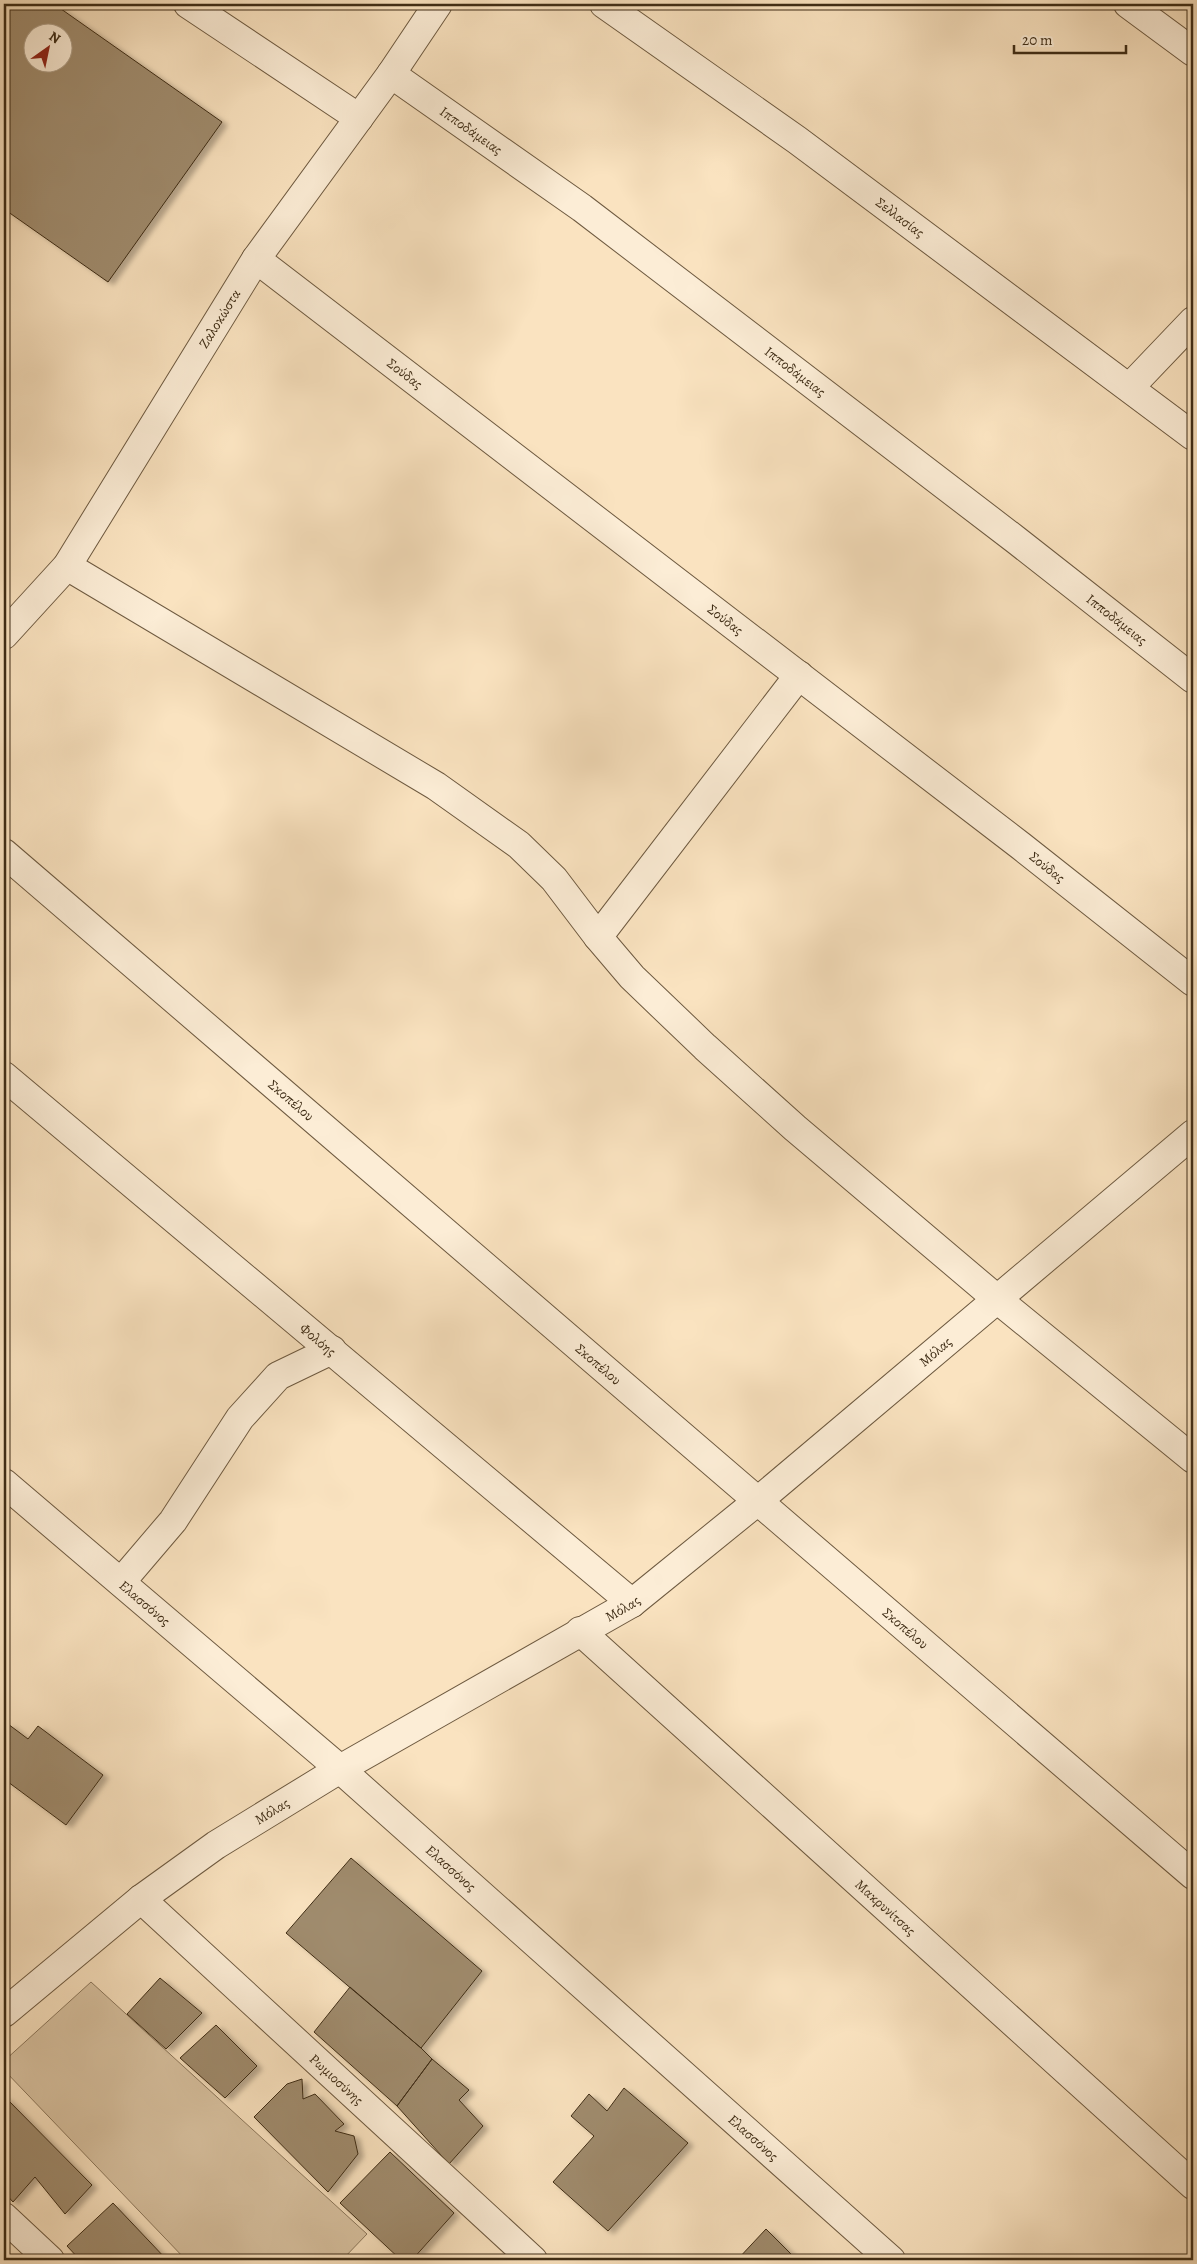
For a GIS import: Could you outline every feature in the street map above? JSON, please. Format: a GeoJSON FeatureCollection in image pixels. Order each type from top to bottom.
{"type":"FeatureCollection","features":[{"type":"Feature","properties":{"kind":"street"},"geometry":{"type":"LineString","coordinates":[[188,4],[359,118]]}},
{"type":"Feature","properties":{"kind":"street","name":"Ζαλοκώστα"},"geometry":{"type":"LineString","coordinates":[[4,635],[67,566],[256,259],[392,74],[438,4]]}},
{"type":"Feature","properties":{"kind":"street","name":"Σελλασίας"},"geometry":{"type":"LineString","coordinates":[[604,4],[797,140],[1130,387],[1193,436]]}},
{"type":"Feature","properties":{"kind":"street"},"geometry":{"type":"LineString","coordinates":[[1129,4],[1193,52]]}},
{"type":"Feature","properties":{"kind":"street","name":"Ιπποδάμειας"},"geometry":{"type":"LineString","coordinates":[[392,74],[582,208],[1016,540],[1193,679]]}},
{"type":"Feature","properties":{"kind":"street","name":"Σούδας"},"geometry":{"type":"LineString","coordinates":[[256,259],[1021,846],[1193,982]]}},
{"type":"Feature","properties":{"kind":"street"},"geometry":{"type":"LineString","coordinates":[[1130,387],[1193,321]]}},
{"type":"Feature","properties":{"kind":"street"},"geometry":{"type":"LineString","coordinates":[[67,566],[436,786],[519,845],[554,879],[598,937],[632,976],[712,1053],[795,1128],[997,1299],[1193,1458]]}},
{"type":"Feature","properties":{"kind":"street"},"geometry":{"type":"LineString","coordinates":[[598,937],[799,675]]}},
{"type":"Feature","properties":{"kind":"street","name":"Σκοπέλου"},"geometry":{"type":"LineString","coordinates":[[4,853],[1193,1875]]}},
{"type":"Feature","properties":{"kind":"street","name":"Φολόης"},"geometry":{"type":"LineString","coordinates":[[4,1076],[632,1603]]}},
{"type":"Feature","properties":{"kind":"street","name":"Μόλας"},"geometry":{"type":"LineString","coordinates":[[4,2014],[141,1899],[216,1845],[340,1768],[632,1603],[759,1500],[1193,1134]]}},
{"type":"Feature","properties":{"kind":"street"},"geometry":{"type":"LineString","coordinates":[[121,1582],[173,1521],[240,1418],[278,1376],[332,1350]]}},
{"type":"Feature","properties":{"kind":"street","name":"Ελασσόνος"},"geometry":{"type":"LineString","coordinates":[[4,1483],[340,1768],[891,2260]]}},
{"type":"Feature","properties":{"kind":"street","name":"Μακρυνίτσας"},"geometry":{"type":"LineString","coordinates":[[580,1631],[1193,2185]]}},
{"type":"Feature","properties":{"kind":"street","name":"Ρωμιοσύνης"},"geometry":{"type":"LineString","coordinates":[[141,1899],[533,2260]]}},
{"type":"Feature","properties":{"kind":"street"},"geometry":{"type":"LineString","coordinates":[[4,2217],[50,2260]]}},
{"type":"Feature","properties":{"kind":"shaded area"},"geometry":{"type":"Polygon","coordinates":[[[91,1982],[367,2234],[342,2260],[186,2260],[4,2070],[4,2061],[91,1982]]]}},
{"type":"Feature","properties":{"kind":"building"},"geometry":{"type":"Polygon","coordinates":[[[4,4],[54,4],[222,122],[108,282],[4,209],[4,4]]]}},
{"type":"Feature","properties":{"kind":"building"},"geometry":{"type":"Polygon","coordinates":[[[8,1724],[28,1739],[38,1726],[103,1775],[66,1825],[4,1779],[4,1730],[8,1724]]]}},
{"type":"Feature","properties":{"kind":"building"},"geometry":{"type":"Polygon","coordinates":[[[351,1858],[482,1971],[421,2048],[286,1933],[351,1858]]]}},
{"type":"Feature","properties":{"kind":"building"},"geometry":{"type":"Polygon","coordinates":[[[160,1978],[202,2013],[166,2049],[127,2014],[160,1978]]]}},
{"type":"Feature","properties":{"kind":"building"},"geometry":{"type":"Polygon","coordinates":[[[350,1987],[432,2059],[397,2106],[314,2032],[350,1987]]]}},
{"type":"Feature","properties":{"kind":"building"},"geometry":{"type":"Polygon","coordinates":[[[216,2025],[257,2066],[225,2098],[180,2058],[216,2025]]]}},
{"type":"Feature","properties":{"kind":"building"},"geometry":{"type":"Polygon","coordinates":[[[432,2059],[469,2090],[459,2100],[483,2126],[449,2164],[397,2106],[432,2059]]]}},
{"type":"Feature","properties":{"kind":"building"},"geometry":{"type":"Polygon","coordinates":[[[302,2079],[303,2099],[315,2094],[344,2124],[335,2131],[354,2136],[358,2154],[328,2192],[254,2117],[287,2084],[302,2079]]]}},
{"type":"Feature","properties":{"kind":"building"},"geometry":{"type":"Polygon","coordinates":[[[624,2088],[688,2143],[608,2231],[553,2182],[594,2136],[571,2116],[589,2094],[607,2111],[624,2088]]]}},
{"type":"Feature","properties":{"kind":"building"},"geometry":{"type":"Polygon","coordinates":[[[4,2096],[92,2185],[65,2214],[35,2177],[13,2202],[4,2192],[4,2096]]]}},
{"type":"Feature","properties":{"kind":"building"},"geometry":{"type":"Polygon","coordinates":[[[390,2152],[454,2213],[412,2260],[401,2260],[340,2203],[390,2152]]]}},
{"type":"Feature","properties":{"kind":"building"},"geometry":{"type":"Polygon","coordinates":[[[113,2203],[167,2260],[80,2260],[67,2246],[113,2203]]]}},
{"type":"Feature","properties":{"kind":"building"},"geometry":{"type":"Polygon","coordinates":[[[766,2229],[797,2260],[737,2260],[766,2229]]]}}]}
